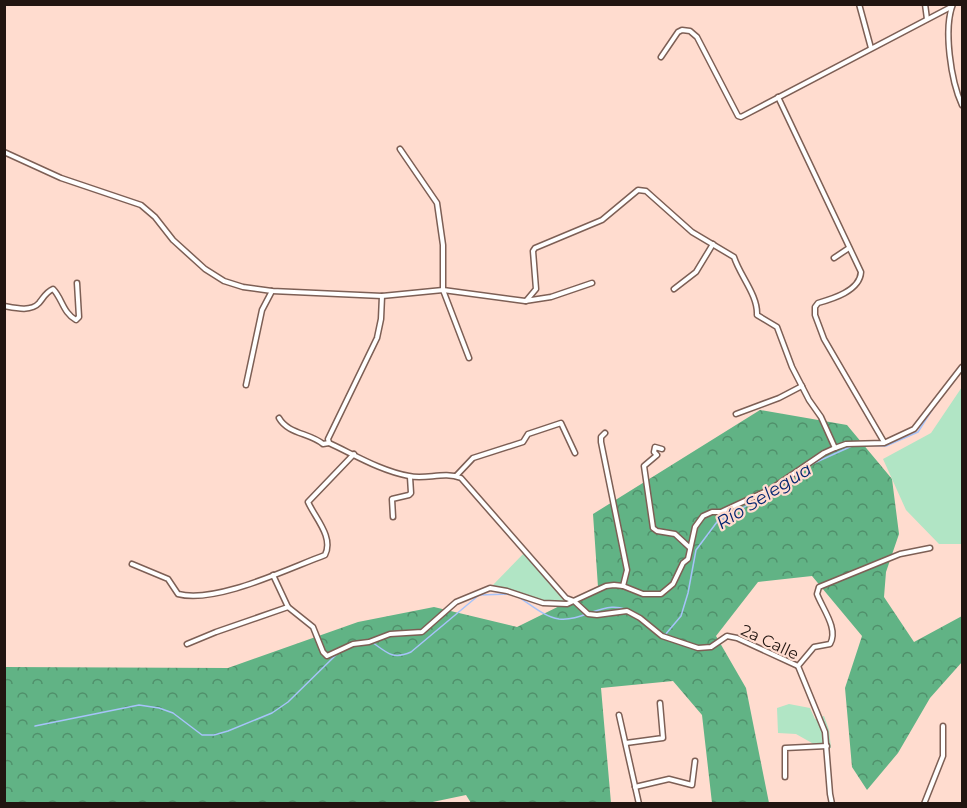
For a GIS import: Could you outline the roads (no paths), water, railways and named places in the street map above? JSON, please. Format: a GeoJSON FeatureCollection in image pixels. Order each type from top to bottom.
{"type":"FeatureCollection","features":[{"type":"Feature","properties":{"kind":"street"},"geometry":{"type":"LineString","coordinates":[[859,4],[870,48]]}},
{"type":"Feature","properties":{"kind":"street"},"geometry":{"type":"LineString","coordinates":[[925,4],[927,19]]}},
{"type":"Feature","properties":{"kind":"street"},"geometry":{"type":"LineString","coordinates":[[662,57],[678,32],[690,31],[697,37],[739,117],[747,115],[952,6]]}},
{"type":"Feature","properties":{"kind":"street"},"geometry":{"type":"LineString","coordinates":[[952,6],[950,39],[952,75],[963,105]]}},
{"type":"Feature","properties":{"kind":"street"},"geometry":{"type":"LineString","coordinates":[[778,97],[861,272],[859,280],[844,294],[818,303],[815,307],[815,315],[824,339],[884,443]]}},
{"type":"Feature","properties":{"kind":"street"},"geometry":{"type":"LineString","coordinates":[[400,149],[437,203],[443,245],[443,290],[469,358]]}},
{"type":"Feature","properties":{"kind":"street"},"geometry":{"type":"LineString","coordinates":[[4,152],[61,178],[141,205],[173,240],[205,269],[224,281],[243,287],[272,291],[382,296],[443,290],[525,301],[551,297],[592,283]]}},
{"type":"Feature","properties":{"kind":"street"},"geometry":{"type":"LineString","coordinates":[[525,301],[536,289],[535,248],[602,220],[638,190],[646,191],[692,232],[734,257],[738,270],[757,303],[758,317],[777,327],[802,386],[821,417],[835,448]]}},
{"type":"Feature","properties":{"kind":"street"},"geometry":{"type":"LineString","coordinates":[[674,289],[696,272],[713,244]]}},
{"type":"Feature","properties":{"kind":"street"},"geometry":{"type":"LineString","coordinates":[[834,258],[849,248]]}},
{"type":"Feature","properties":{"kind":"street"},"geometry":{"type":"LineString","coordinates":[[4,306],[29,308],[38,305],[44,295],[53,289],[65,311],[76,320],[79,317],[77,283]]}},
{"type":"Feature","properties":{"kind":"street"},"geometry":{"type":"LineString","coordinates":[[246,385],[262,310],[272,291]]}},
{"type":"Feature","properties":{"kind":"street"},"geometry":{"type":"LineString","coordinates":[[329,443],[328,439],[376,339],[381,319],[382,296]]}},
{"type":"Feature","properties":{"kind":"street"},"geometry":{"type":"LineString","coordinates":[[273,574],[288,608],[313,627],[323,652],[327,656],[350,645],[390,634],[422,632],[456,602],[490,588],[543,603],[567,604],[606,586],[623,586],[643,594],[662,594],[673,584],[682,562],[688,559],[695,527],[703,516],[712,512],[721,512],[771,489],[835,448],[846,444],[884,443],[914,429],[963,367]]}},
{"type":"Feature","properties":{"kind":"street"},"geometry":{"type":"LineString","coordinates":[[736,414],[802,386]]}},
{"type":"Feature","properties":{"kind":"street"},"geometry":{"type":"LineString","coordinates":[[279,418],[283,424],[297,432],[316,438],[323,444],[329,443],[391,471],[410,477],[452,474],[456,476],[473,458],[523,442],[528,434],[561,423],[574,453]]}},
{"type":"Feature","properties":{"kind":"street"},"geometry":{"type":"LineString","coordinates":[[605,433],[601,442],[627,570],[623,586]]}},
{"type":"Feature","properties":{"kind":"street"},"geometry":{"type":"LineString","coordinates":[[662,449],[655,447],[654,452],[657,455],[644,466],[653,528],[657,531],[675,534],[689,548]]}},
{"type":"Feature","properties":{"kind":"street"},"geometry":{"type":"LineString","coordinates":[[132,564],[165,578],[180,595],[214,594],[325,555],[327,543],[321,524],[308,502],[354,454]]}},
{"type":"Feature","properties":{"kind":"street","name":"2a Calle"},"geometry":{"type":"LineString","coordinates":[[456,476],[461,478],[566,598],[574,601],[586,612],[597,615],[627,611],[640,618],[662,636],[698,648],[711,647],[727,636],[737,638],[798,666],[825,732],[832,804]]}},
{"type":"Feature","properties":{"kind":"street"},"geometry":{"type":"LineString","coordinates":[[393,517],[392,499],[411,493],[410,477]]}},
{"type":"Feature","properties":{"kind":"street"},"geometry":{"type":"LineString","coordinates":[[798,666],[814,647],[830,644],[832,641],[829,622],[817,594],[819,587],[900,554],[930,548]]}},
{"type":"Feature","properties":{"kind":"street"},"geometry":{"type":"LineString","coordinates":[[187,644],[288,608]]}},
{"type":"Feature","properties":{"kind":"street"},"geometry":{"type":"LineString","coordinates":[[626,743],[663,738],[660,703]]}},
{"type":"Feature","properties":{"kind":"street"},"geometry":{"type":"LineString","coordinates":[[619,715],[639,804]]}},
{"type":"Feature","properties":{"kind":"street"},"geometry":{"type":"LineString","coordinates":[[924,804],[943,756],[943,726]]}},
{"type":"Feature","properties":{"kind":"street"},"geometry":{"type":"LineString","coordinates":[[785,777],[785,748],[827,746]]}},
{"type":"Feature","properties":{"kind":"street"},"geometry":{"type":"LineString","coordinates":[[635,787],[669,779],[692,785],[695,761]]}},
{"type":"Feature","properties":{"kind":"waterway","name":"Río Selegua"},"geometry":{"type":"LineString","coordinates":[[863,445],[886,446],[918,432],[937,402]]}},
{"type":"Feature","properties":{"kind":"waterway","name":"Río Selegua"},"geometry":{"type":"LineString","coordinates":[[646,621],[665,635],[681,616],[696,550],[717,522],[775,490],[812,464],[852,446]]}},
{"type":"Feature","properties":{"kind":"waterway","name":"Río Selegua"},"geometry":{"type":"LineString","coordinates":[[372,642],[390,654],[399,655],[411,652],[479,595],[510,594]]}},
{"type":"Feature","properties":{"kind":"waterway","name":"Río Selegua"},"geometry":{"type":"LineString","coordinates":[[517,596],[543,613],[559,619],[579,617],[597,610],[616,607],[637,615]]}},
{"type":"Feature","properties":{"kind":"waterway","name":"Río Selegua"},"geometry":{"type":"LineString","coordinates":[[35,726],[139,705],[173,713],[202,735],[214,735],[272,713],[288,702],[338,653]]}}]}
